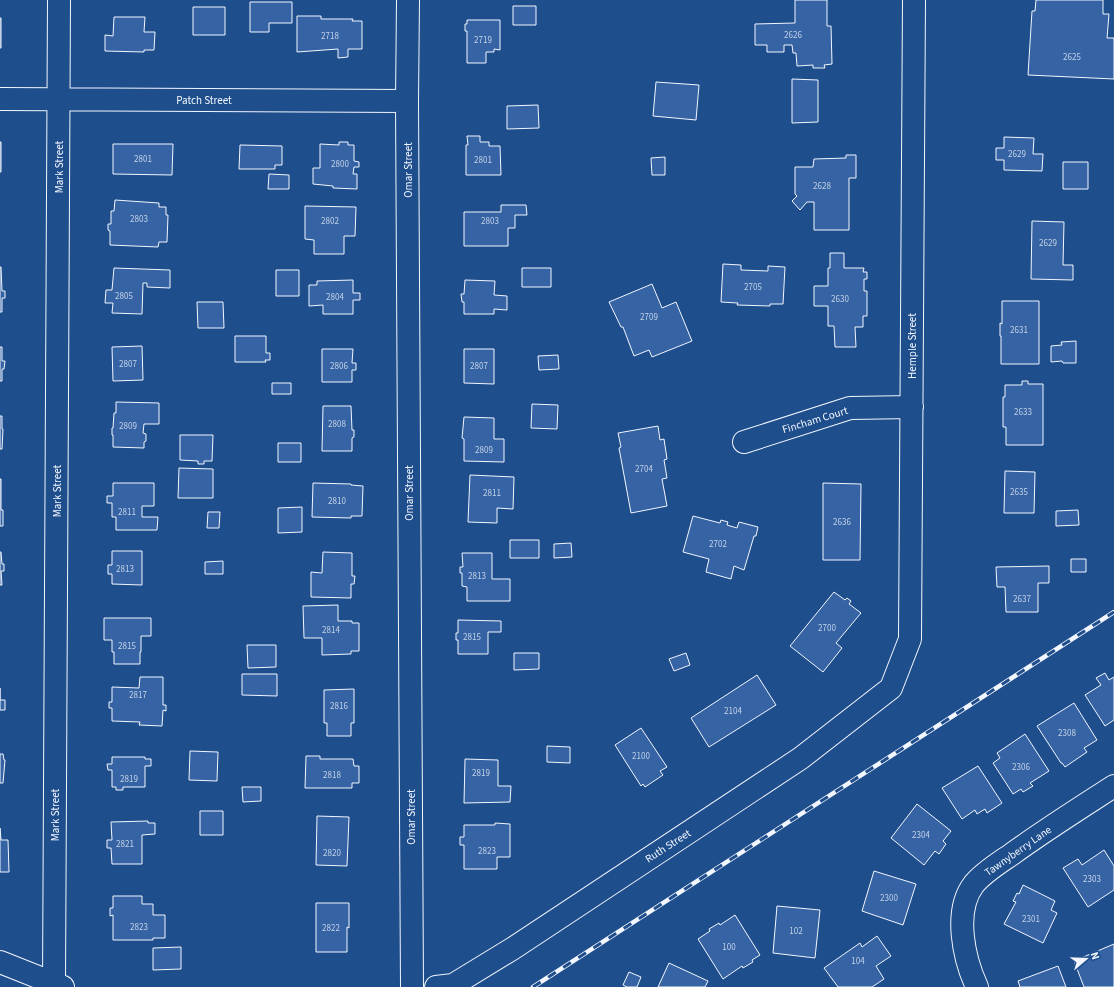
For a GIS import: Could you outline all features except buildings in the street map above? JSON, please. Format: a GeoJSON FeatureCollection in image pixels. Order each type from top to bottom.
{"type":"FeatureCollection","features":[{"type":"Feature","properties":{"kind":"street","name":"Mark Street"},"geometry":{"type":"LineString","coordinates":[[58,985],[59,0]]}},
{"type":"Feature","properties":{"kind":"street","name":"Omar Street"},"geometry":{"type":"LineString","coordinates":[[408,0],[407,101],[412,987]]}},
{"type":"Feature","properties":{"kind":"street","name":"Hemple Street"},"geometry":{"type":"LineString","coordinates":[[891,688],[910,638],[914,0]]}},
{"type":"Feature","properties":{"kind":"street","name":"Patch Street"},"geometry":{"type":"LineString","coordinates":[[0,99],[407,101]]}},
{"type":"Feature","properties":{"kind":"street","name":"Fincham Court"},"geometry":{"type":"LineString","coordinates":[[744,442],[850,408],[912,408]]}},
{"type":"Feature","properties":{"kind":"street","name":"Ruth Street"},"geometry":{"type":"LineString","coordinates":[[436,987],[453,985],[512,949],[801,758],[891,688]]}},
{"type":"Feature","properties":{"kind":"street","name":"Tawnyberry Lane"},"geometry":{"type":"LineString","coordinates":[[977,987],[964,949],[961,923],[967,898],[973,885],[986,872],[1028,842],[1114,786]]}},
{"type":"Feature","properties":{"kind":"street"},"geometry":{"type":"LineString","coordinates":[[0,962],[58,985]]}},
{"type":"Feature","properties":{"kind":"railway"},"geometry":{"type":"LineString","coordinates":[[533,987],[1114,612]]}}]}
